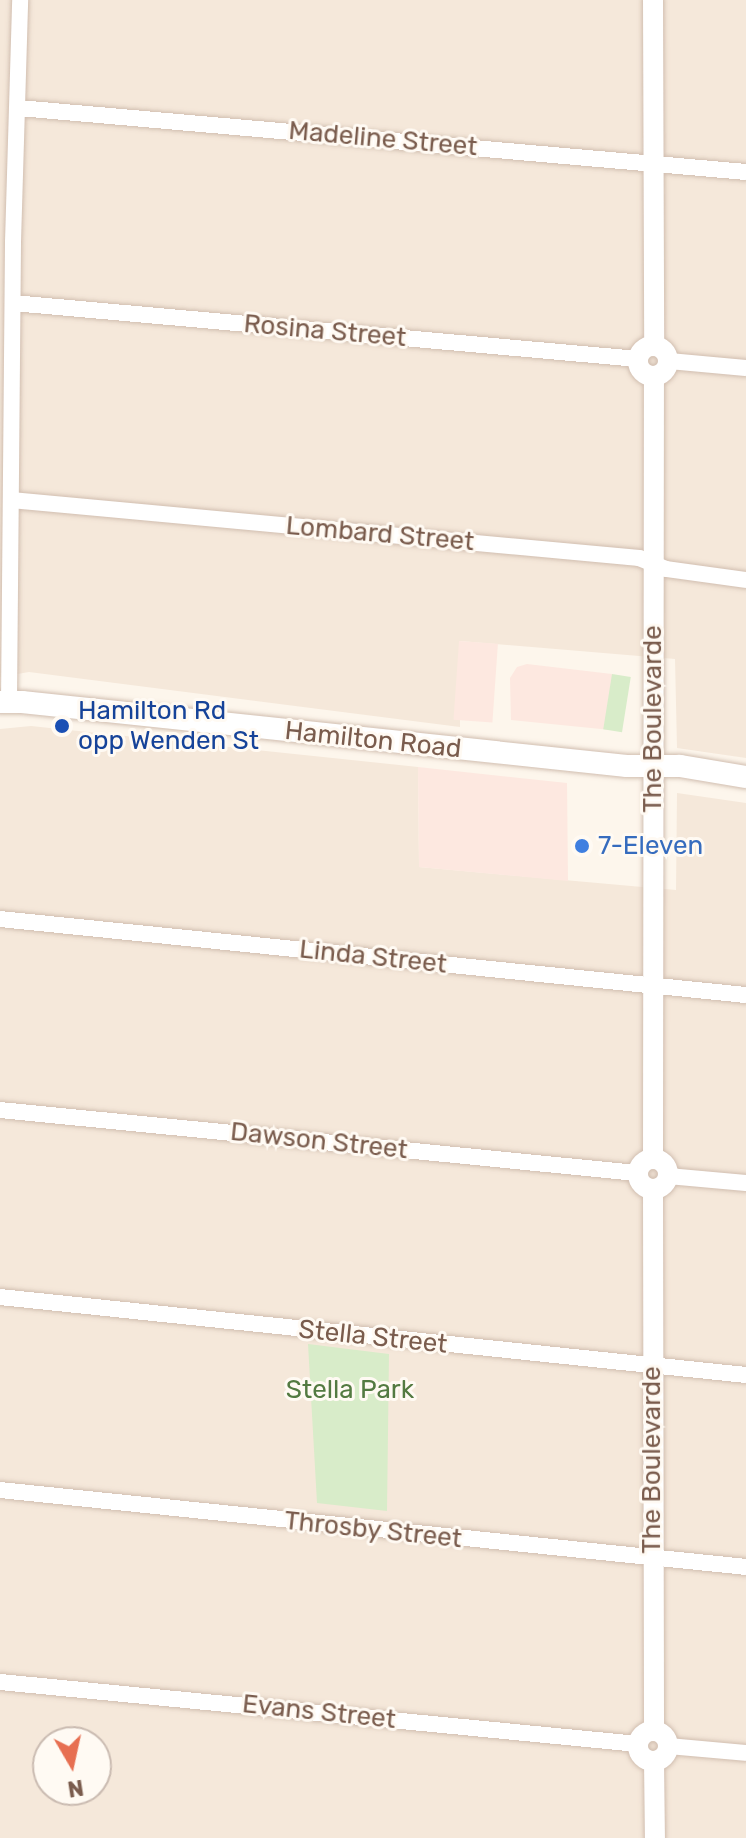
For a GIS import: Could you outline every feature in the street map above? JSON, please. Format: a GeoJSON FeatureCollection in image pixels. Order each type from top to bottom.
{"type":"FeatureCollection","features":[{"type":"Feature","properties":{"kind":"main road","name":"Hamilton Road"},"geometry":{"type":"LineString","coordinates":[[3,703],[653,766],[680,766],[746,777]]}},
{"type":"Feature","properties":{"kind":"street"},"geometry":{"type":"LineString","coordinates":[[3,703],[5,546],[11,500],[13,303],[7,242],[19,108],[20,0]]}},
{"type":"Feature","properties":{"kind":"street"},"geometry":{"type":"LineString","coordinates":[[653,0],[646,352],[666,352],[661,368],[746,368]]}},
{"type":"Feature","properties":{"kind":"street","name":"Madeline Street"},"geometry":{"type":"LineString","coordinates":[[19,108],[746,172]]}},
{"type":"Feature","properties":{"kind":"street","name":"Rosina Street"},"geometry":{"type":"LineString","coordinates":[[13,303],[646,352]]}},
{"type":"Feature","properties":{"kind":"street","name":"The Boulevarde"},"geometry":{"type":"LineString","coordinates":[[645,1166],[654,986],[653,563],[661,368]]}},
{"type":"Feature","properties":{"kind":"street","name":"Lombard Street"},"geometry":{"type":"LineString","coordinates":[[11,500],[639,558],[666,569],[746,580]]}},
{"type":"Feature","properties":{"kind":"street","name":"Linda Street"},"geometry":{"type":"LineString","coordinates":[[0,919],[746,995]]}},
{"type":"Feature","properties":{"kind":"street","name":"Dawson Street"},"geometry":{"type":"LineString","coordinates":[[0,1110],[645,1166]]}},
{"type":"Feature","properties":{"kind":"street"},"geometry":{"type":"LineString","coordinates":[[661,1183],[666,1166],[645,1166],[642,1185],[746,1183]]}},
{"type":"Feature","properties":{"kind":"street","name":"The Boulevarde"},"geometry":{"type":"LineString","coordinates":[[655,1838],[651,1559],[653,1366],[661,1183]]}},
{"type":"Feature","properties":{"kind":"street","name":"Stella Street"},"geometry":{"type":"LineString","coordinates":[[0,1297],[746,1375]]}},
{"type":"Feature","properties":{"kind":"street","name":"Throsby Street"},"geometry":{"type":"LineString","coordinates":[[0,1490],[746,1567]]}},
{"type":"Feature","properties":{"kind":"street","name":"Evans Street"},"geometry":{"type":"LineString","coordinates":[[0,1682],[746,1753]]}},
{"type":"Feature","properties":{"kind":"shaded area"},"geometry":{"type":"Polygon","coordinates":[[[0,0],[746,0],[746,758],[677,748],[675,659],[460,641],[460,727],[29,672],[0,677],[0,0]]]}},
{"type":"Feature","properties":{"kind":"shaded area"},"geometry":{"type":"Polygon","coordinates":[[[459,641],[498,644],[492,723],[453,720],[459,641]]]}},
{"type":"Feature","properties":{"kind":"shaded area"},"geometry":{"type":"Polygon","coordinates":[[[527,664],[612,674],[611,730],[511,720],[510,678],[517,667],[527,664]]]}},
{"type":"Feature","properties":{"kind":"shaded area"},"geometry":{"type":"Polygon","coordinates":[[[31,726],[418,767],[419,867],[676,890],[677,793],[746,803],[746,1838],[0,1838],[0,729],[31,726]]]}},
{"type":"Feature","properties":{"kind":"shaded area"},"geometry":{"type":"Polygon","coordinates":[[[418,767],[567,783],[568,881],[419,867],[418,767]]]}},
{"type":"Feature","properties":{"kind":"green space"},"geometry":{"type":"Polygon","coordinates":[[[612,674],[631,677],[622,732],[603,729],[612,674]]]}},
{"type":"Feature","properties":{"kind":"green space","name":"Stella Park"},"geometry":{"type":"Polygon","coordinates":[[[308,1344],[389,1354],[387,1511],[317,1503],[308,1344]]]}},
{"type":"Feature","properties":{"kind":"place","name":"Hamilton Rd opp Wenden St"},"geometry":{"type":"Point","coordinates":[62,726]}},
{"type":"Feature","properties":{"kind":"place","name":"7-Eleven"},"geometry":{"type":"Point","coordinates":[582,846]}}]}
